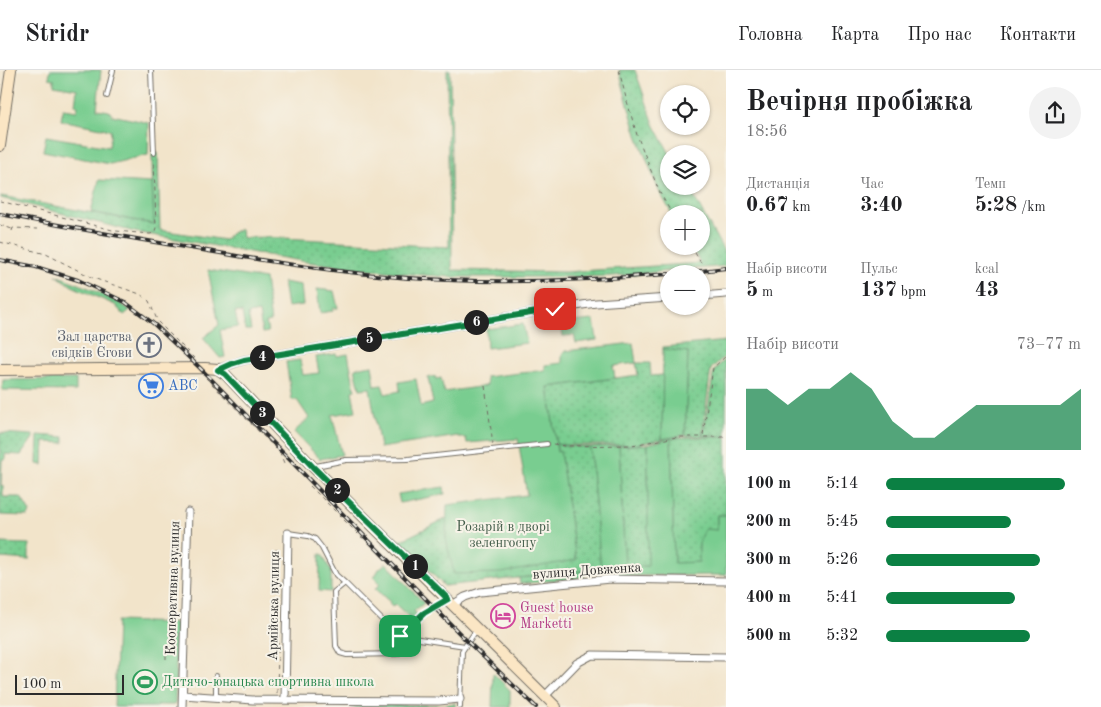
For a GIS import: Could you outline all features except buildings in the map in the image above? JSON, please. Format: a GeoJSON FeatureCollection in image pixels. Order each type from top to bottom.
{"type":"FeatureCollection","features":[{"type":"Feature","properties":{"kind":"street"},"geometry":{"type":"LineString","coordinates":[[0,146],[3,110],[11,70]]}},
{"type":"Feature","properties":{"kind":"street"},"geometry":{"type":"LineString","coordinates":[[710,295],[726,294]]}},
{"type":"Feature","properties":{"kind":"street"},"geometry":{"type":"LineString","coordinates":[[218,370],[244,360],[555,309],[596,303],[660,299]]}},
{"type":"Feature","properties":{"kind":"street"},"geometry":{"type":"LineString","coordinates":[[0,370],[201,368],[218,370],[225,374],[313,467],[556,707]]}},
{"type":"Feature","properties":{"kind":"street","name":"Кооперативна вулиця"},"geometry":{"type":"LineString","coordinates":[[182,707],[188,512]]}},
{"type":"Feature","properties":{"kind":"street","name":"Армійська вулиця"},"geometry":{"type":"LineString","coordinates":[[285,700],[288,533]]}},
{"type":"Feature","properties":{"kind":"street","name":"вулиця Довженка"},"geometry":{"type":"LineString","coordinates":[[451,602],[480,592],[599,580],[726,581]]}},
{"type":"Feature","properties":{"kind":"street"},"geometry":{"type":"LineString","coordinates":[[544,696],[577,664],[592,655],[726,657]]}},
{"type":"Feature","properties":{"kind":"street"},"geometry":{"type":"LineString","coordinates":[[183,695],[253,703],[285,700],[439,701],[460,699]]}},
{"type":"Feature","properties":{"kind":"lane"},"geometry":{"type":"LineString","coordinates":[[107,96],[114,70]]}},
{"type":"Feature","properties":{"kind":"lane"},"geometry":{"type":"LineString","coordinates":[[151,70],[154,153]]}},
{"type":"Feature","properties":{"kind":"lane"},"geometry":{"type":"LineString","coordinates":[[313,467],[346,460],[408,459],[547,444]]}},
{"type":"Feature","properties":{"kind":"lane","name":"Армійська вулиця"},"geometry":{"type":"LineString","coordinates":[[288,533],[308,536],[315,540],[322,548],[336,575],[400,636]]}},
{"type":"Feature","properties":{"kind":"lane"},"geometry":{"type":"LineString","coordinates":[[345,583],[334,592],[336,646],[340,653],[347,655],[397,654],[405,648],[411,638]]}},
{"type":"Feature","properties":{"kind":"lane"},"geometry":{"type":"LineString","coordinates":[[460,707],[464,646],[478,628]]}},
{"type":"Feature","properties":{"kind":"lane"},"geometry":{"type":"LineString","coordinates":[[400,636],[464,646]]}},
{"type":"Feature","properties":{"kind":"lane"},"geometry":{"type":"LineString","coordinates":[[216,676],[216,698]]}},
{"type":"Feature","properties":{"kind":"path"},"geometry":{"type":"LineString","coordinates":[[620,70],[637,135],[658,191],[667,205]]}},
{"type":"Feature","properties":{"kind":"path"},"geometry":{"type":"LineString","coordinates":[[0,201],[116,231],[150,234],[156,228],[154,153]]}},
{"type":"Feature","properties":{"kind":"path"},"geometry":{"type":"LineString","coordinates":[[0,225],[12,230],[13,228],[37,229]]}},
{"type":"Feature","properties":{"kind":"path"},"geometry":{"type":"LineString","coordinates":[[0,242],[46,254],[92,278],[140,294],[149,302],[162,327],[280,453],[284,463]]}},
{"type":"Feature","properties":{"kind":"path"},"geometry":{"type":"LineString","coordinates":[[696,255],[701,263]]}},
{"type":"Feature","properties":{"kind":"path"},"geometry":{"type":"LineString","coordinates":[[702,436],[713,368],[726,356]]}},
{"type":"Feature","properties":{"kind":"path"},"geometry":{"type":"LineString","coordinates":[[485,386],[494,449]]}},
{"type":"Feature","properties":{"kind":"path"},"geometry":{"type":"LineString","coordinates":[[547,444],[565,446],[632,445],[677,436],[726,436]]}},
{"type":"Feature","properties":{"kind":"path"},"geometry":{"type":"LineString","coordinates":[[310,486],[361,538],[378,530]]}},
{"type":"Feature","properties":{"kind":"path"},"geometry":{"type":"LineString","coordinates":[[400,636],[424,613],[451,602]]}},
{"type":"Feature","properties":{"kind":"path"},"geometry":{"type":"LineString","coordinates":[[277,693],[279,607]]}},
{"type":"Feature","properties":{"kind":"path"},"geometry":{"type":"LineString","coordinates":[[166,651],[166,659]]}},
{"type":"Feature","properties":{"kind":"green space"},"geometry":{"type":"Polygon","coordinates":[[[50,70],[101,70],[97,109],[109,111],[112,115],[149,123],[148,155],[110,164],[43,151],[46,136],[109,147],[111,130],[61,120],[63,109],[77,111],[78,106],[75,105],[77,89],[54,85],[54,79],[49,78],[50,70]]]}},
{"type":"Feature","properties":{"kind":"green space"},"geometry":{"type":"Polygon","coordinates":[[[447,70],[450,70],[452,270],[565,272],[660,266],[660,272],[576,277],[452,277],[411,274],[307,262],[135,232],[1,198],[1,196],[153,224],[152,154],[158,153],[160,230],[225,240],[232,233],[241,229],[242,238],[265,237],[449,247],[447,70]]]}},
{"type":"Feature","properties":{"kind":"green space"},"geometry":{"type":"Polygon","coordinates":[[[619,70],[635,70],[654,124],[665,145],[660,145],[660,193],[637,135],[619,70]]]}},
{"type":"Feature","properties":{"kind":"green space"},"geometry":{"type":"Polygon","coordinates":[[[99,180],[152,183],[154,224],[91,212],[99,180]]]}},
{"type":"Feature","properties":{"kind":"green space"},"geometry":{"type":"Polygon","coordinates":[[[661,195],[693,195],[698,205],[667,205],[661,195]]]}},
{"type":"Feature","properties":{"kind":"green space"},"geometry":{"type":"Polygon","coordinates":[[[710,226],[726,255],[726,266],[710,267],[710,265],[670,265],[700,263],[696,255],[710,255],[710,226]]]}},
{"type":"Feature","properties":{"kind":"green space"},"geometry":{"type":"Polygon","coordinates":[[[208,270],[265,279],[271,322],[266,323],[268,332],[262,333],[259,312],[248,314],[251,330],[245,330],[242,312],[235,312],[238,327],[220,330],[225,357],[220,358],[203,338],[219,325],[208,270]]]}},
{"type":"Feature","properties":{"kind":"green space"},"geometry":{"type":"Polygon","coordinates":[[[56,275],[85,286],[122,304],[130,310],[124,315],[115,305],[72,286],[56,275]]]}},
{"type":"Feature","properties":{"kind":"green space"},"geometry":{"type":"Polygon","coordinates":[[[283,282],[301,285],[303,305],[287,307],[283,282]]]}},
{"type":"Feature","properties":{"kind":"green space"},"geometry":{"type":"Polygon","coordinates":[[[317,289],[334,291],[338,308],[333,308],[333,311],[320,313],[317,289]]]}},
{"type":"Feature","properties":{"kind":"green space"},"geometry":{"type":"Polygon","coordinates":[[[594,320],[597,340],[576,343],[574,335],[563,336],[561,323],[594,320]]]}},
{"type":"Feature","properties":{"kind":"green space"},"geometry":{"type":"Polygon","coordinates":[[[523,324],[527,343],[487,348],[486,329],[523,324]]]}},
{"type":"Feature","properties":{"kind":"green space"},"geometry":{"type":"Polygon","coordinates":[[[726,341],[726,355],[711,369],[702,436],[685,435],[688,352],[663,349],[663,347],[726,341]]]}},
{"type":"Feature","properties":{"kind":"green space","name":"Розарій в дворі зеленгоспу"},"geometry":{"type":"Polygon","coordinates":[[[633,343],[636,363],[613,366],[615,378],[548,387],[557,452],[560,451],[576,560],[501,573],[454,574],[446,539],[447,505],[527,495],[518,439],[467,443],[466,438],[459,438],[458,436],[380,448],[370,388],[360,389],[355,368],[372,365],[375,386],[382,385],[385,394],[400,391],[399,382],[416,379],[421,406],[433,403],[428,378],[435,376],[436,379],[441,378],[444,392],[485,386],[487,385],[486,377],[545,370],[545,365],[562,363],[562,355],[565,351],[633,343]]]}},
{"type":"Feature","properties":{"kind":"green space"},"geometry":{"type":"Polygon","coordinates":[[[663,349],[688,352],[685,435],[662,439],[663,349]]]}},
{"type":"Feature","properties":{"kind":"green space"},"geometry":{"type":"Polygon","coordinates":[[[336,354],[337,356],[348,354],[355,390],[352,391],[356,411],[332,415],[342,455],[320,459],[294,432],[309,418],[297,400],[292,400],[286,362],[300,360],[303,375],[319,373],[316,357],[336,354]]]}},
{"type":"Feature","properties":{"kind":"green space"},"geometry":{"type":"Polygon","coordinates":[[[726,358],[726,436],[703,436],[714,371],[726,358]]]}},
{"type":"Feature","properties":{"kind":"green space"},"geometry":{"type":"Polygon","coordinates":[[[636,363],[650,363],[651,376],[663,375],[662,439],[632,445],[556,444],[548,387],[638,375],[636,363]]]}},
{"type":"Feature","properties":{"kind":"green space"},"geometry":{"type":"Polygon","coordinates":[[[76,379],[76,391],[2,390],[3,380],[76,379]]]}},
{"type":"Feature","properties":{"kind":"green space"},"geometry":{"type":"Polygon","coordinates":[[[0,433],[33,435],[33,438],[21,455],[5,454],[5,460],[2,460],[1,485],[3,486],[3,497],[21,497],[30,512],[28,516],[0,515],[0,433]]]}},
{"type":"Feature","properties":{"kind":"green space"},"geometry":{"type":"Polygon","coordinates":[[[38,435],[64,437],[64,443],[44,442],[43,465],[37,464],[38,435]]]}},
{"type":"Feature","properties":{"kind":"green space"},"geometry":{"type":"Polygon","coordinates":[[[726,437],[726,515],[717,515],[717,530],[699,543],[700,562],[674,564],[671,438],[726,437]]]}},
{"type":"Feature","properties":{"kind":"green space"},"geometry":{"type":"Polygon","coordinates":[[[671,438],[674,563],[699,562],[699,543],[705,529],[717,530],[717,515],[726,515],[726,575],[605,576],[605,569],[601,569],[590,447],[619,446],[625,567],[648,566],[648,444],[671,438]]]}},
{"type":"Feature","properties":{"kind":"green space"},"geometry":{"type":"Polygon","coordinates":[[[556,444],[590,447],[601,569],[444,586],[400,541],[447,518],[446,539],[576,560],[560,452],[557,452],[556,444]]]}},
{"type":"Feature","properties":{"kind":"green space"},"geometry":{"type":"Polygon","coordinates":[[[648,444],[649,566],[625,567],[619,446],[648,444]]]}},
{"type":"Feature","properties":{"kind":"green space"},"geometry":{"type":"Polygon","coordinates":[[[444,487],[445,494],[400,503],[398,494],[444,487]]]}},
{"type":"Feature","properties":{"kind":"green space"},"geometry":{"type":"Polygon","coordinates":[[[0,543],[29,544],[29,560],[0,558],[0,543]]]}},
{"type":"Feature","properties":{"kind":"green space"},"geometry":{"type":"Polygon","coordinates":[[[320,554],[322,554],[331,571],[331,592],[319,591],[320,554]]]}},
{"type":"Feature","properties":{"kind":"green space"},"geometry":{"type":"Polygon","coordinates":[[[386,563],[424,603],[414,611],[418,616],[411,622],[408,619],[410,618],[395,604],[392,607],[389,604],[390,602],[375,589],[380,584],[374,578],[379,569],[386,563]]]}},
{"type":"Feature","properties":{"kind":"green space"},"geometry":{"type":"Polygon","coordinates":[[[585,571],[585,577],[520,584],[519,578],[585,571]]]}},
{"type":"Feature","properties":{"kind":"green space","name":"Дитячо-юнацька спортивна школа"},"geometry":{"type":"Polygon","coordinates":[[[117,621],[177,623],[175,705],[114,707],[117,621]]]}},
{"type":"Feature","properties":{"kind":"green space"},"geometry":{"type":"Polygon","coordinates":[[[493,673],[510,690],[510,707],[492,707],[493,673]]]}},
{"type":"Feature","properties":{"kind":"green space"},"geometry":{"type":"Polygon","coordinates":[[[455,703],[455,707],[352,707],[355,704],[443,705],[455,703]]]}},
{"type":"Feature","properties":{"kind":"railway"},"geometry":{"type":"LineString","coordinates":[[0,214],[267,261],[384,276],[441,280],[506,281],[571,280],[660,275]]}},
{"type":"Feature","properties":{"kind":"railway"},"geometry":{"type":"LineString","coordinates":[[0,260],[36,267],[78,280],[125,302],[154,324],[200,368],[468,642],[536,707]]}},
{"type":"Feature","properties":{"kind":"railway"},"geometry":{"type":"LineString","coordinates":[[710,270],[726,268]]}},
{"type":"Feature","properties":{"kind":"place","name":"Зал царства свідків Єгови"},"geometry":{"type":"Point","coordinates":[149,345]}},
{"type":"Feature","properties":{"kind":"place","name":"ABC"},"geometry":{"type":"Point","coordinates":[151,386]}},
{"type":"Feature","properties":{"kind":"place","name":"Guest house Marketti"},"geometry":{"type":"Point","coordinates":[503,616]}},
{"type":"Feature","properties":{"kind":"place","name":"Дитячо-юнацька спортивна школа"},"geometry":{"type":"Point","coordinates":[145,682]}},
{"type":"Feature","properties":{"kind":"route"},"geometry":{"type":"LineString","coordinates":[[400,636],[424,613],[448,599],[313,467],[225,374],[218,370],[244,360],[555,309]]}}]}
